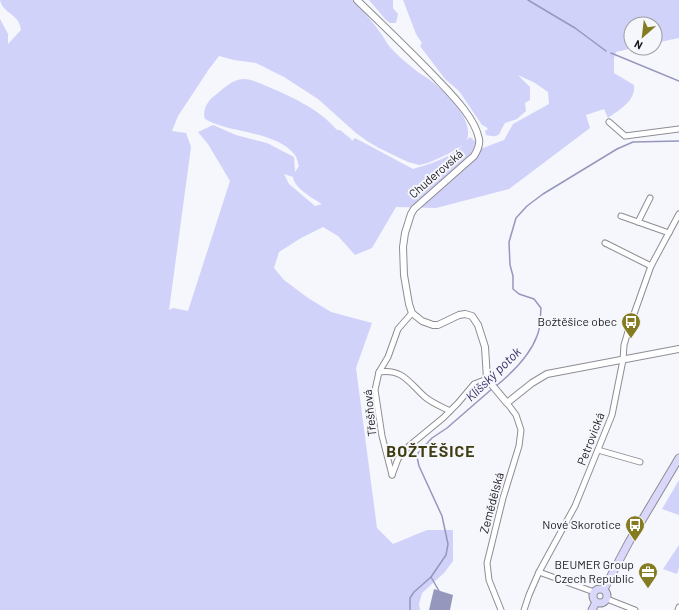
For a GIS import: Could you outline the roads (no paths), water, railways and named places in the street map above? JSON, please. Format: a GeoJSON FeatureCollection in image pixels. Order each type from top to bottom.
{"type":"FeatureCollection","features":[{"type":"Feature","properties":{"kind":"main road"},"geometry":{"type":"LineString","coordinates":[[604,589],[629,542],[679,458]]}},
{"type":"Feature","properties":{"kind":"main road"},"geometry":{"type":"LineString","coordinates":[[592,610],[596,602],[594,599],[594,592],[598,589],[604,589]]}},
{"type":"Feature","properties":{"kind":"main road"},"geometry":{"type":"LineString","coordinates":[[596,602],[602,603],[607,599],[607,594],[604,589]]}},
{"type":"Feature","properties":{"kind":"street","name":"Chuderovská"},"geometry":{"type":"LineString","coordinates":[[357,0],[416,57],[453,96],[467,113],[479,139],[478,150],[474,156],[414,209],[408,221],[403,247],[403,260],[408,304],[412,313]]}},
{"type":"Feature","properties":{"kind":"street"},"geometry":{"type":"LineString","coordinates":[[609,122],[625,136],[679,129]]}},
{"type":"Feature","properties":{"kind":"street"},"geometry":{"type":"LineString","coordinates":[[638,222],[650,198]]}},
{"type":"Feature","properties":{"kind":"street","name":"Petrovická"},"geometry":{"type":"LineString","coordinates":[[524,610],[539,572],[575,506],[612,415],[623,360],[624,345],[629,328],[651,266],[679,214]]}},
{"type":"Feature","properties":{"kind":"street"},"geometry":{"type":"LineString","coordinates":[[621,216],[669,233]]}},
{"type":"Feature","properties":{"kind":"street"},"geometry":{"type":"LineString","coordinates":[[605,243],[651,266]]}},
{"type":"Feature","properties":{"kind":"street","name":"Třešňová"},"geometry":{"type":"LineString","coordinates":[[379,372],[388,370],[404,376],[426,399],[450,411],[409,446],[398,459],[392,475],[382,436],[375,390],[379,372],[388,357],[398,329],[412,313]]}},
{"type":"Feature","properties":{"kind":"street"},"geometry":{"type":"LineString","coordinates":[[412,313],[422,321],[433,324],[443,323],[459,315],[465,314],[472,316],[478,325],[485,346],[487,379],[507,403],[532,383],[547,374],[679,349]]}},
{"type":"Feature","properties":{"kind":"street"},"geometry":{"type":"LineString","coordinates":[[450,411],[474,384],[487,379]]}},
{"type":"Feature","properties":{"kind":"street","name":"Zemědělská"},"geometry":{"type":"LineString","coordinates":[[501,610],[489,580],[487,563],[521,435],[521,427],[516,415],[507,403]]}},
{"type":"Feature","properties":{"kind":"street"},"geometry":{"type":"LineString","coordinates":[[598,450],[640,462]]}},
{"type":"Feature","properties":{"kind":"street"},"geometry":{"type":"LineString","coordinates":[[539,572],[594,592]]}},
{"type":"Feature","properties":{"kind":"street"},"geometry":{"type":"LineString","coordinates":[[607,599],[635,610]]}},
{"type":"Feature","properties":{"kind":"waterway"},"geometry":{"type":"LineString","coordinates":[[528,0],[575,28],[606,51]]}},
{"type":"Feature","properties":{"kind":"waterway"},"geometry":{"type":"LineString","coordinates":[[611,53],[679,81]]}},
{"type":"Feature","properties":{"kind":"waterway","name":"Klíšský potok"},"geometry":{"type":"LineString","coordinates":[[496,386],[525,357],[534,343],[540,326],[541,308],[534,299],[519,294],[513,289],[509,242],[516,218],[527,206],[543,194],[617,149],[633,142],[679,141]]}},
{"type":"Feature","properties":{"kind":"waterway","name":"Klíšský potok"},"geometry":{"type":"LineString","coordinates":[[410,610],[410,598],[414,592],[431,577],[446,555],[448,544],[442,516],[419,466],[417,457],[418,453],[432,438],[447,428],[493,388]]}},
{"type":"Feature","properties":{"kind":"waterway"},"geometry":{"type":"LineString","coordinates":[[431,577],[439,591],[438,593]]}},
{"type":"Feature","properties":{"kind":"place","name":"Božtěšice obec"},"geometry":{"type":"Point","coordinates":[631,339]}},
{"type":"Feature","properties":{"kind":"place","name":"Nové Skorotice"},"geometry":{"type":"Point","coordinates":[635,542]}},
{"type":"Feature","properties":{"kind":"place","name":"BEUMER Group Czech Republic"},"geometry":{"type":"Point","coordinates":[648,589]}},
{"type":"Feature","properties":{"kind":"district","name":"BOŽTĚŠICE"},"geometry":{"type":"Point","coordinates":[431,451]}}]}
